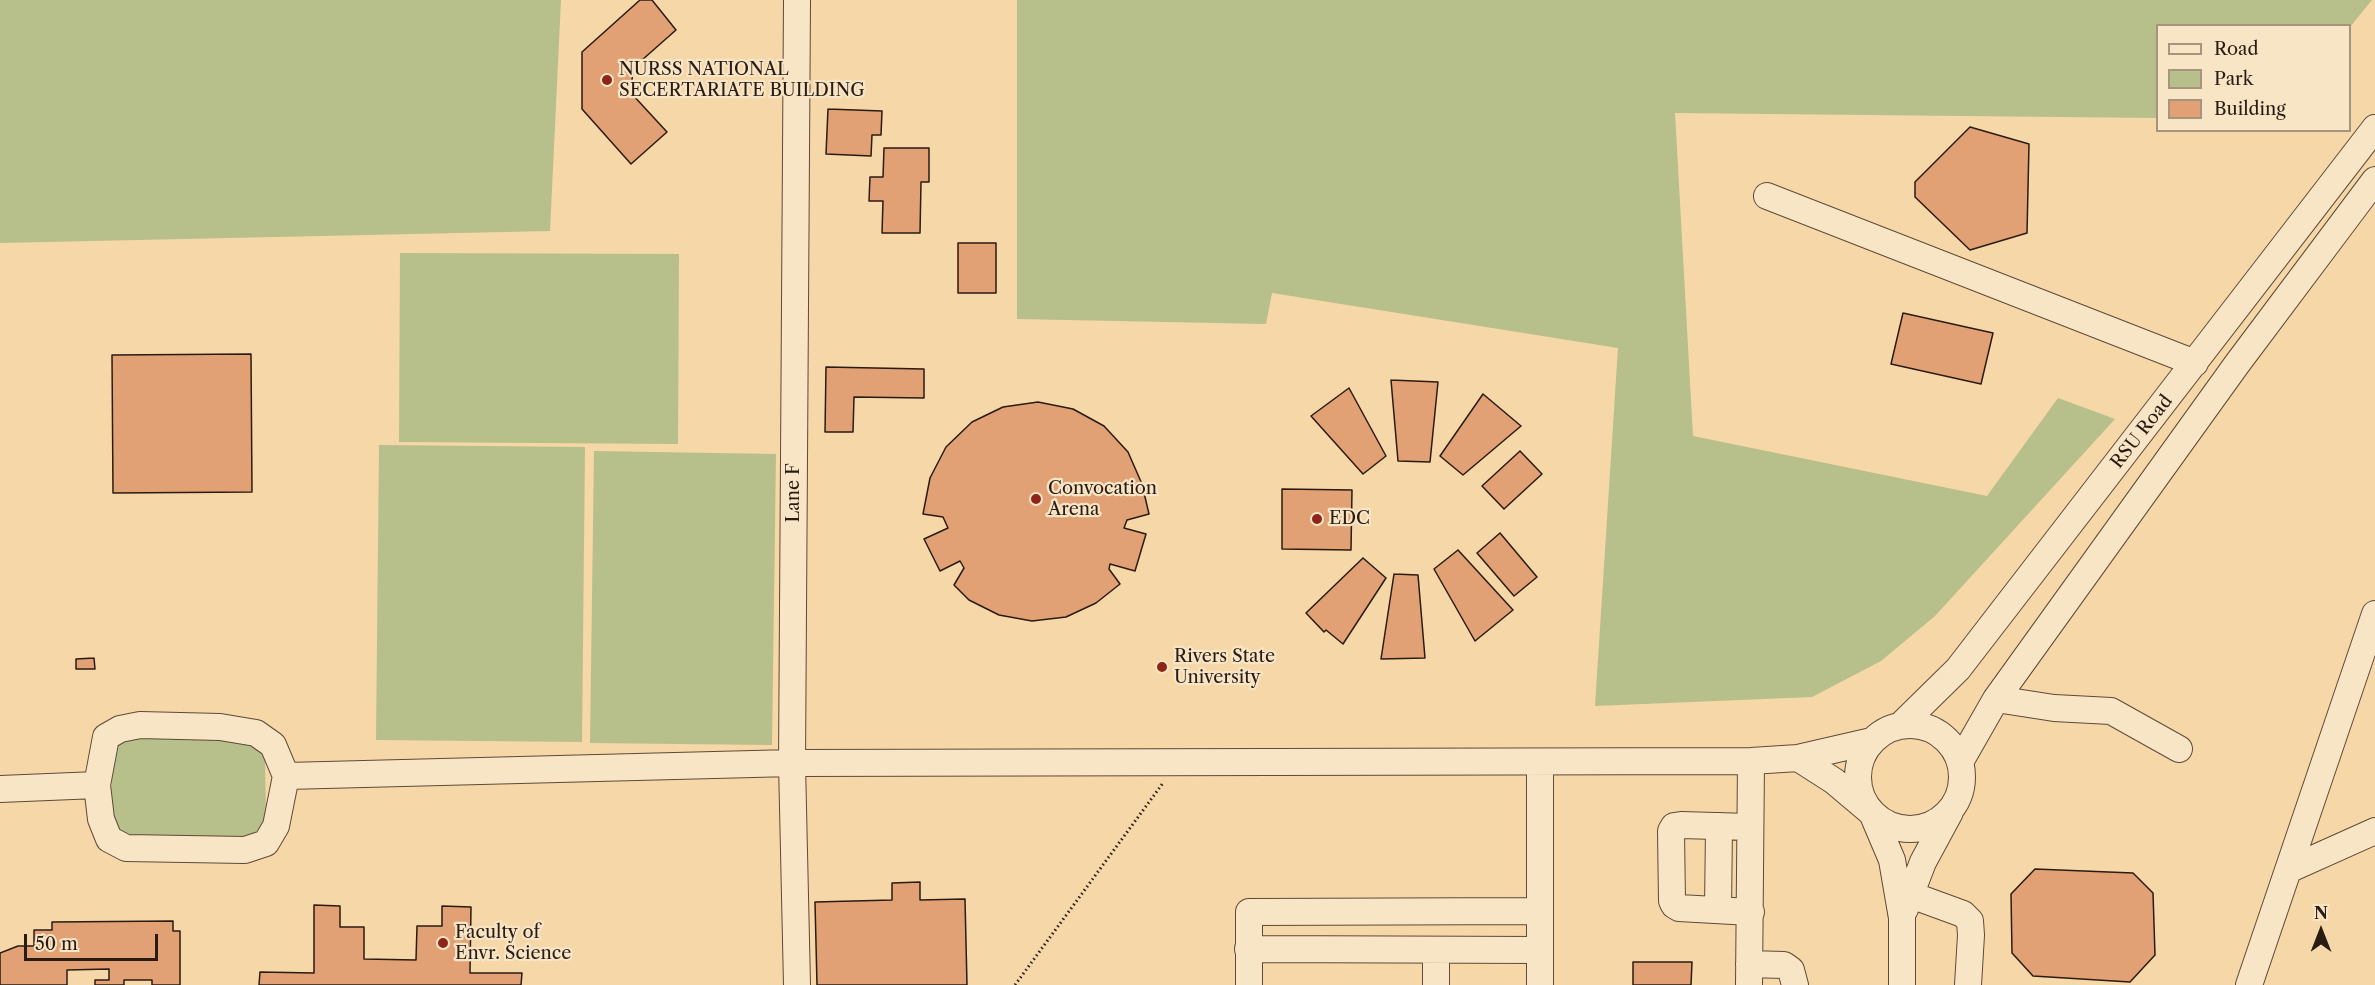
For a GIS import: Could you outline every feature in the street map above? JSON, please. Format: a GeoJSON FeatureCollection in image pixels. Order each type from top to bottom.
{"type":"FeatureCollection","features":[{"type":"Feature","properties":{"kind":"street","name":"Lane F"},"geometry":{"type":"LineString","coordinates":[[796,985],[792,763],[797,0]]}},
{"type":"Feature","properties":{"kind":"street","name":"RSU Road"},"geometry":{"type":"LineString","coordinates":[[1900,726],[1958,669],[2375,128]]}},
{"type":"Feature","properties":{"kind":"street","name":"RSU Road"},"geometry":{"type":"LineString","coordinates":[[1960,762],[1996,699],[2237,364],[2375,180]]}},
{"type":"Feature","properties":{"kind":"street"},"geometry":{"type":"LineString","coordinates":[[1767,196],[2195,363]]}},
{"type":"Feature","properties":{"kind":"street"},"geometry":{"type":"LineString","coordinates":[[2249,985],[2372,628]]}},
{"type":"Feature","properties":{"kind":"street"},"geometry":{"type":"LineString","coordinates":[[1996,699],[2054,708],[2111,711],[2179,749]]}},
{"type":"Feature","properties":{"kind":"street"},"geometry":{"type":"LineString","coordinates":[[141,725],[220,727],[256,733],[273,745],[286,776],[276,826],[266,843],[245,850],[126,848],[109,839],[101,819],[97,785],[106,736],[120,729],[141,725]]}},
{"type":"Feature","properties":{"kind":"street"},"geometry":{"type":"LineString","coordinates":[[1902,985],[1906,906],[1923,862],[1962,786],[1960,762],[1943,737],[1930,729],[1915,726],[1900,726],[1872,741],[1863,754],[1858,769],[1858,785],[1863,800],[1872,813],[1892,860],[1906,906]]}},
{"type":"Feature","properties":{"kind":"street"},"geometry":{"type":"LineString","coordinates":[[286,776],[792,763],[1751,761],[1798,758],[1872,741]]}},
{"type":"Feature","properties":{"kind":"street"},"geometry":{"type":"LineString","coordinates":[[1798,758],[1834,781],[1884,822],[1898,828],[1914,829],[1929,826],[1953,807]]}},
{"type":"Feature","properties":{"kind":"street"},"geometry":{"type":"LineString","coordinates":[[1751,761],[1749,974],[1784,965],[1791,970],[1795,985]]}},
{"type":"Feature","properties":{"kind":"street"},"geometry":{"type":"LineString","coordinates":[[1540,762],[1540,985]]}},
{"type":"Feature","properties":{"kind":"street"},"geometry":{"type":"LineString","coordinates":[[0,789],[97,785]]}},
{"type":"Feature","properties":{"kind":"street"},"geometry":{"type":"LineString","coordinates":[[1750,827],[1681,825],[1674,826],[1671,831],[1672,901],[1674,905],[1679,908],[1750,912]]}},
{"type":"Feature","properties":{"kind":"street"},"geometry":{"type":"LineString","coordinates":[[1718,910],[1719,826]]}},
{"type":"Feature","properties":{"kind":"street"},"geometry":{"type":"LineString","coordinates":[[2288,870],[2375,831]]}},
{"type":"Feature","properties":{"kind":"street"},"geometry":{"type":"LineString","coordinates":[[1906,906],[1963,914],[1970,921],[1968,985]]}},
{"type":"Feature","properties":{"kind":"street"},"geometry":{"type":"LineString","coordinates":[[1249,985],[1249,912],[1539,911]]}},
{"type":"Feature","properties":{"kind":"street"},"geometry":{"type":"LineString","coordinates":[[1248,949],[1539,950]]}},
{"type":"Feature","properties":{"kind":"street"},"geometry":{"type":"LineString","coordinates":[[1436,950],[1436,985]]}},
{"type":"Feature","properties":{"kind":"path"},"geometry":{"type":"LineString","coordinates":[[1015,985],[1178,762]]}},
{"type":"Feature","properties":{"kind":"green space"},"geometry":{"type":"Polygon","coordinates":[[[0,0],[561,0],[550,231],[0,243],[0,0]]]}},
{"type":"Feature","properties":{"kind":"green space"},"geometry":{"type":"Polygon","coordinates":[[[1017,0],[2372,0],[2351,26],[2156,24],[2156,118],[1675,113],[1693,436],[1987,496],[2058,398],[2115,419],[1935,616],[1881,661],[1812,697],[1595,706],[1618,348],[1272,293],[1266,324],[1017,319],[1017,0]]]}},
{"type":"Feature","properties":{"kind":"green space"},"geometry":{"type":"Polygon","coordinates":[[[400,253],[679,254],[678,444],[399,442],[400,253]]]}},
{"type":"Feature","properties":{"kind":"green space"},"geometry":{"type":"Polygon","coordinates":[[[379,445],[585,447],[582,742],[376,740],[379,445]]]}},
{"type":"Feature","properties":{"kind":"green space"},"geometry":{"type":"Polygon","coordinates":[[[594,451],[776,454],[772,745],[590,743],[594,451]]]}},
{"type":"Feature","properties":{"kind":"green space"},"geometry":{"type":"Polygon","coordinates":[[[133,736],[241,738],[262,749],[265,760],[266,815],[261,827],[251,836],[239,839],[139,838],[126,835],[118,829],[110,807],[114,750],[119,742],[133,736]]]}},
{"type":"Feature","properties":{"kind":"building","name":"NURSS NATIONAL SECERTARIATE BUILDING"},"geometry":{"type":"Polygon","coordinates":[[[640,0],[652,0],[676,30],[633,68],[631,93],[667,132],[631,164],[582,109],[582,52],[640,0]]]}},
{"type":"Feature","properties":{"kind":"building"},"geometry":{"type":"Polygon","coordinates":[[[828,109],[882,111],[881,135],[872,135],[871,156],[826,154],[828,109]]]}},
{"type":"Feature","properties":{"kind":"building"},"geometry":{"type":"Polygon","coordinates":[[[1970,127],[2029,144],[2027,233],[1970,250],[1915,197],[1915,182],[1970,127]]]}},
{"type":"Feature","properties":{"kind":"building"},"geometry":{"type":"Polygon","coordinates":[[[884,148],[929,148],[929,182],[921,182],[920,233],[882,233],[883,201],[869,201],[870,177],[883,177],[884,148]]]}},
{"type":"Feature","properties":{"kind":"building"},"geometry":{"type":"Polygon","coordinates":[[[958,243],[996,243],[996,293],[958,293],[958,243]]]}},
{"type":"Feature","properties":{"kind":"building"},"geometry":{"type":"Polygon","coordinates":[[[1903,313],[1993,333],[1981,384],[1891,364],[1903,313]]]}},
{"type":"Feature","properties":{"kind":"building"},"geometry":{"type":"Polygon","coordinates":[[[251,354],[252,492],[113,493],[112,355],[251,354]]]}},
{"type":"Feature","properties":{"kind":"building"},"geometry":{"type":"Polygon","coordinates":[[[826,367],[924,369],[924,398],[854,397],[853,432],[825,432],[826,367]]]}},
{"type":"Feature","properties":{"kind":"building"},"geometry":{"type":"Polygon","coordinates":[[[1391,380],[1438,382],[1430,462],[1398,461],[1391,380]]]}},
{"type":"Feature","properties":{"kind":"building","name":"EDC"},"geometry":{"type":"Polygon","coordinates":[[[1349,388],[1386,456],[1363,474],[1311,416],[1349,388]]]}},
{"type":"Feature","properties":{"kind":"building"},"geometry":{"type":"Polygon","coordinates":[[[1483,394],[1521,426],[1463,475],[1440,456],[1483,394]]]}},
{"type":"Feature","properties":{"kind":"building","name":"Convocation Arena"},"geometry":{"type":"Polygon","coordinates":[[[1038,402],[1073,409],[1104,426],[1128,452],[1142,484],[1149,514],[1127,520],[1124,528],[1146,534],[1135,571],[1110,564],[1109,569],[1120,584],[1096,603],[1066,617],[1032,621],[999,615],[969,600],[954,585],[964,568],[960,561],[940,571],[924,539],[948,528],[943,517],[923,514],[930,478],[946,447],[972,422],[1003,407],[1038,402]]]}},
{"type":"Feature","properties":{"kind":"building"},"geometry":{"type":"Polygon","coordinates":[[[1520,451],[1542,474],[1504,509],[1482,486],[1520,451]]]}},
{"type":"Feature","properties":{"kind":"building","name":"EDC"},"geometry":{"type":"Polygon","coordinates":[[[1282,489],[1352,490],[1351,550],[1282,549],[1282,489]]]}},
{"type":"Feature","properties":{"kind":"building"},"geometry":{"type":"Polygon","coordinates":[[[1500,533],[1537,577],[1514,596],[1477,553],[1500,533]]]}},
{"type":"Feature","properties":{"kind":"building"},"geometry":{"type":"Polygon","coordinates":[[[1458,550],[1513,610],[1475,641],[1434,569],[1458,550]]]}},
{"type":"Feature","properties":{"kind":"building","name":"EDC"},"geometry":{"type":"Polygon","coordinates":[[[1363,558],[1386,578],[1343,644],[1326,630],[1324,632],[1306,613],[1363,558]]]}},
{"type":"Feature","properties":{"kind":"building","name":"EDC"},"geometry":{"type":"Polygon","coordinates":[[[1394,574],[1418,575],[1425,658],[1381,659],[1394,574]]]}},
{"type":"Feature","properties":{"kind":"building"},"geometry":{"type":"Polygon","coordinates":[[[94,658],[95,669],[76,669],[76,659],[94,658]]]}},
{"type":"Feature","properties":{"kind":"building"},"geometry":{"type":"Polygon","coordinates":[[[2035,869],[2133,873],[2153,893],[2155,955],[2130,982],[2033,976],[2012,953],[2011,894],[2035,869]]]}},
{"type":"Feature","properties":{"kind":"building"},"geometry":{"type":"Polygon","coordinates":[[[920,882],[920,900],[965,899],[967,985],[817,985],[815,902],[892,900],[892,883],[920,882]]]}},
{"type":"Feature","properties":{"kind":"building","name":"Faculty of Envr. Science"},"geometry":{"type":"Polygon","coordinates":[[[314,905],[340,906],[340,927],[364,927],[364,959],[416,960],[417,926],[442,926],[442,906],[471,907],[470,973],[522,973],[521,985],[259,985],[260,972],[314,973],[314,905]]]}},
{"type":"Feature","properties":{"kind":"building"},"geometry":{"type":"Polygon","coordinates":[[[173,921],[173,931],[180,931],[180,985],[152,985],[152,980],[124,980],[124,985],[95,985],[95,980],[109,980],[109,969],[67,970],[67,985],[0,985],[0,953],[18,946],[34,946],[34,930],[52,930],[52,922],[173,921]]]}},
{"type":"Feature","properties":{"kind":"building"},"geometry":{"type":"Polygon","coordinates":[[[1633,962],[1692,962],[1691,985],[1633,985],[1633,962]]]}},
{"type":"Feature","properties":{"kind":"place","name":"NURSS NATIONAL SECERTARIATE BUILDING"},"geometry":{"type":"Point","coordinates":[607,80]}},
{"type":"Feature","properties":{"kind":"place","name":"Convocation Arena"},"geometry":{"type":"Point","coordinates":[1036,499]}},
{"type":"Feature","properties":{"kind":"place","name":"EDC"},"geometry":{"type":"Point","coordinates":[1317,519]}},
{"type":"Feature","properties":{"kind":"place","name":"Rivers State University"},"geometry":{"type":"Point","coordinates":[1162,667]}},
{"type":"Feature","properties":{"kind":"place","name":"Faculty of Envr. Science"},"geometry":{"type":"Point","coordinates":[443,943]}}]}
